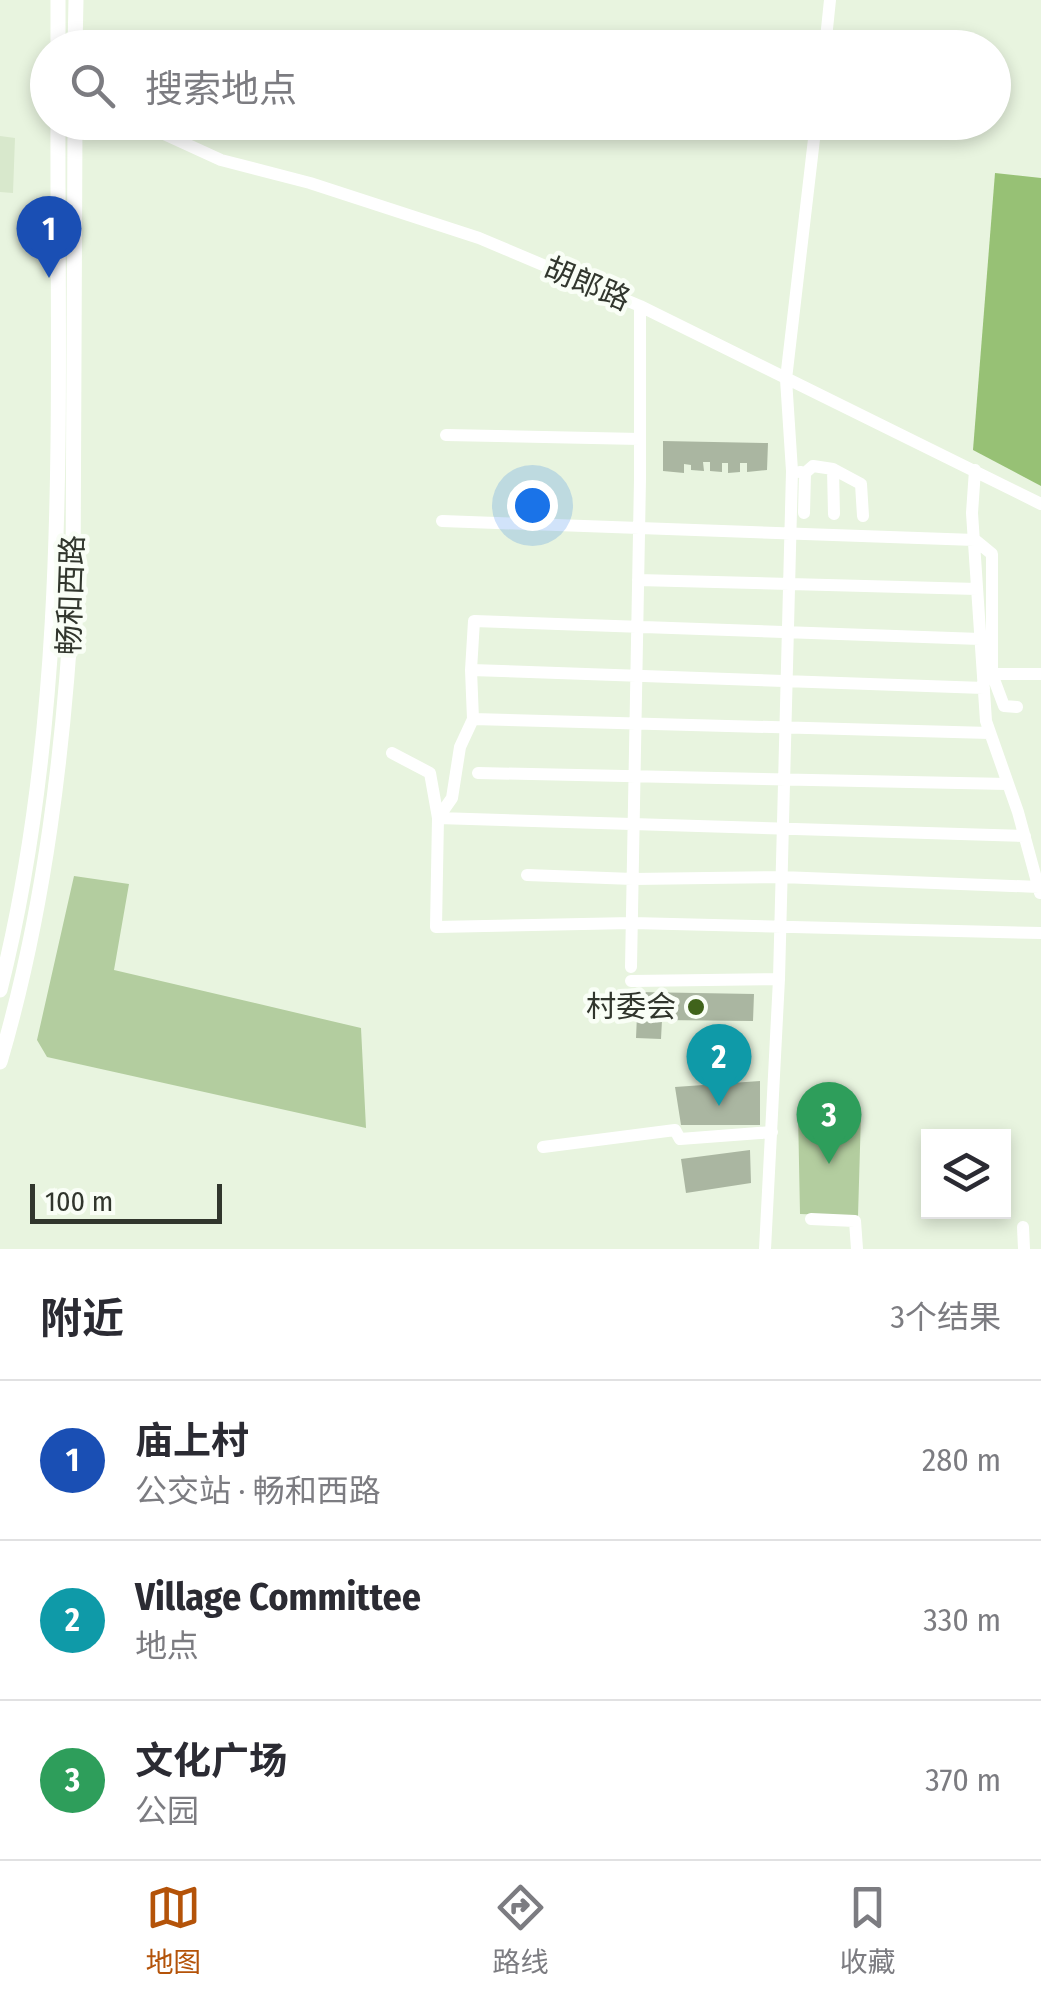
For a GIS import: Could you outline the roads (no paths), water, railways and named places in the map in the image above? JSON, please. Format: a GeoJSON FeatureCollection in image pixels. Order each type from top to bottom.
{"type":"FeatureCollection","features":[{"type":"Feature","properties":{"kind":"main road"},"geometry":{"type":"LineString","coordinates":[[58,0],[58,30]]}},
{"type":"Feature","properties":{"kind":"main road"},"geometry":{"type":"LineString","coordinates":[[75,30],[76,0]]}},
{"type":"Feature","properties":{"kind":"main road","name":"畅和西路"},"geometry":{"type":"LineString","coordinates":[[0,990],[30,846],[51,654],[56,563],[58,140]]}},
{"type":"Feature","properties":{"kind":"main road","name":"畅和西路"},"geometry":{"type":"LineString","coordinates":[[0,1062],[42,874],[69,655],[74,589],[75,140]]}},
{"type":"Feature","properties":{"kind":"street"},"geometry":{"type":"LineString","coordinates":[[827,30],[830,0]]}},
{"type":"Feature","properties":{"kind":"street","name":"胡郎路"},"geometry":{"type":"LineString","coordinates":[[178,140],[221,160],[446,226],[640,306],[1041,504]]}},
{"type":"Feature","properties":{"kind":"street"},"geometry":{"type":"LineString","coordinates":[[804,513],[786,379],[814,140]]}},
{"type":"Feature","properties":{"kind":"street"},"geometry":{"type":"LineString","coordinates":[[640,306],[631,974],[778,979]]}},
{"type":"Feature","properties":{"kind":"street"},"geometry":{"type":"LineString","coordinates":[[446,434],[640,439]]}},
{"type":"Feature","properties":{"kind":"street"},"geometry":{"type":"LineString","coordinates":[[799,472],[813,466],[833,470],[861,484],[862,516]]}},
{"type":"Feature","properties":{"kind":"street"},"geometry":{"type":"LineString","coordinates":[[833,470],[834,514]]}},
{"type":"Feature","properties":{"kind":"street"},"geometry":{"type":"LineString","coordinates":[[527,875],[632,879],[781,877],[1040,891],[986,721],[974,540],[972,488],[976,470]]}},
{"type":"Feature","properties":{"kind":"street"},"geometry":{"type":"LineString","coordinates":[[766,1249],[780,928],[790,531],[799,472]]}},
{"type":"Feature","properties":{"kind":"street"},"geometry":{"type":"LineString","coordinates":[[442,521],[974,540],[992,554],[992,674],[1004,706],[1017,707]]}},
{"type":"Feature","properties":{"kind":"street"},"geometry":{"type":"LineString","coordinates":[[638,580],[977,589]]}},
{"type":"Feature","properties":{"kind":"street"},"geometry":{"type":"LineString","coordinates":[[438,818],[452,798],[460,746],[473,719],[470,670],[474,621],[980,638]]}},
{"type":"Feature","properties":{"kind":"street"},"geometry":{"type":"LineString","coordinates":[[470,670],[984,688]]}},
{"type":"Feature","properties":{"kind":"street"},"geometry":{"type":"LineString","coordinates":[[992,674],[1041,674]]}},
{"type":"Feature","properties":{"kind":"street"},"geometry":{"type":"LineString","coordinates":[[473,719],[990,734]]}},
{"type":"Feature","properties":{"kind":"street"},"geometry":{"type":"LineString","coordinates":[[392,754],[430,773],[438,818],[436,927],[632,922],[1041,933]]}},
{"type":"Feature","properties":{"kind":"street"},"geometry":{"type":"LineString","coordinates":[[478,773],[1008,784]]}},
{"type":"Feature","properties":{"kind":"street"},"geometry":{"type":"LineString","coordinates":[[438,818],[1025,836]]}},
{"type":"Feature","properties":{"kind":"street"},"geometry":{"type":"LineString","coordinates":[[543,1147],[675,1130],[680,1139],[772,1132]]}},
{"type":"Feature","properties":{"kind":"street"},"geometry":{"type":"LineString","coordinates":[[811,1219],[856,1221],[857,1249]]}},
{"type":"Feature","properties":{"kind":"street"},"geometry":{"type":"LineString","coordinates":[[1023,1227],[1024,1249]]}},
{"type":"Feature","properties":{"kind":"place","name":"庙上村"},"geometry":{"type":"Point","coordinates":[49,278]}},
{"type":"Feature","properties":{"kind":"place","name":"村委会"},"geometry":{"type":"Point","coordinates":[696,1007]}},
{"type":"Feature","properties":{"kind":"place","name":"Village Committee"},"geometry":{"type":"Point","coordinates":[719,1106]}},
{"type":"Feature","properties":{"kind":"place","name":"文化广场"},"geometry":{"type":"Point","coordinates":[829,1164]}}]}
